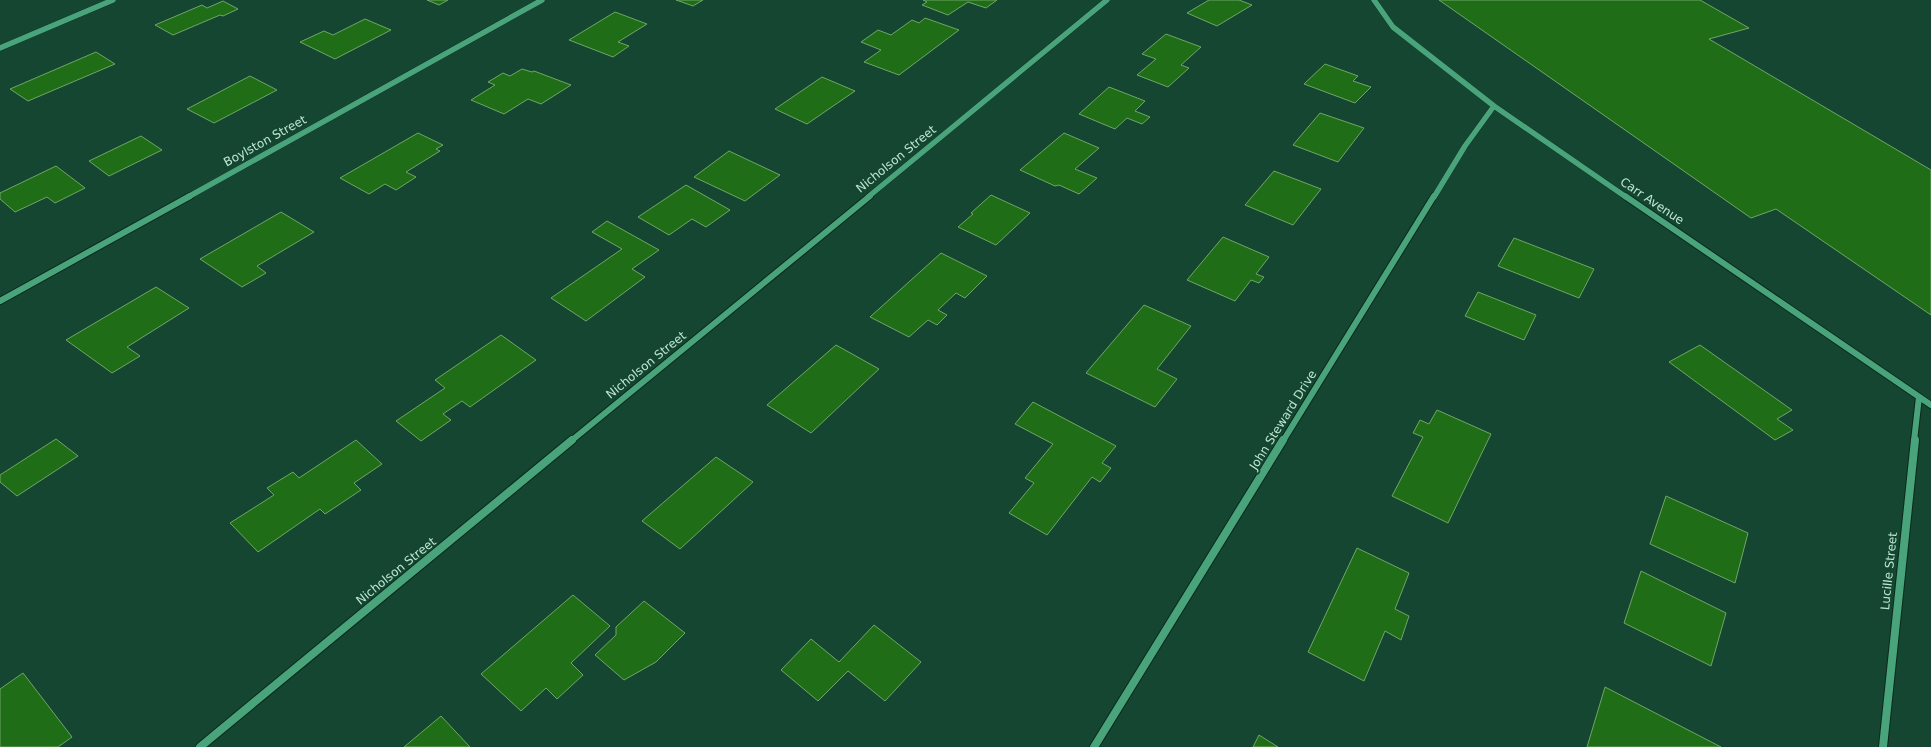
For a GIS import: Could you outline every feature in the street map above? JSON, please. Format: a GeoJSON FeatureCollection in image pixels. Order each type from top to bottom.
{"type":"FeatureCollection","features":[{"type":"Feature","properties":{"kind":"street"},"geometry":{"type":"LineString","coordinates":[[0,48],[113,0]]}},
{"type":"Feature","properties":{"kind":"street","name":"Boylston Street"},"geometry":{"type":"LineString","coordinates":[[0,301],[542,0]]}},
{"type":"Feature","properties":{"kind":"street","name":"Nicholson Street"},"geometry":{"type":"LineString","coordinates":[[200,747],[1107,0]]}},
{"type":"Feature","properties":{"kind":"street","name":"Carr Avenue"},"geometry":{"type":"LineString","coordinates":[[1374,0],[1393,27],[1494,106],[1931,405]]}},
{"type":"Feature","properties":{"kind":"street","name":"John Steward Drive"},"geometry":{"type":"LineString","coordinates":[[1094,747],[1460,153],[1494,106]]}},
{"type":"Feature","properties":{"kind":"street","name":"Lucille Street"},"geometry":{"type":"LineString","coordinates":[[1883,747],[1919,397]]}},
{"type":"Feature","properties":{"kind":"building"},"geometry":{"type":"Polygon","coordinates":[[[427,0],[448,0],[439,5],[427,0]]]}},
{"type":"Feature","properties":{"kind":"building"},"geometry":{"type":"Polygon","coordinates":[[[676,0],[703,0],[693,6],[676,0]]]}},
{"type":"Feature","properties":{"kind":"building"},"geometry":{"type":"Polygon","coordinates":[[[923,0],[997,0],[986,8],[968,2],[948,15],[922,5],[927,2],[923,0]]]}},
{"type":"Feature","properties":{"kind":"building"},"geometry":{"type":"Polygon","coordinates":[[[1209,0],[1239,0],[1252,5],[1217,26],[1187,13],[1209,0]]]}},
{"type":"Feature","properties":{"kind":"building"},"geometry":{"type":"Polygon","coordinates":[[[1439,0],[1700,0],[1749,28],[1709,39],[1931,170],[1931,315],[1776,209],[1751,218],[1439,0]]]}},
{"type":"Feature","properties":{"kind":"building"},"geometry":{"type":"Polygon","coordinates":[[[223,1],[238,9],[173,35],[155,25],[202,5],[207,8],[223,1]]]}},
{"type":"Feature","properties":{"kind":"building"},"geometry":{"type":"Polygon","coordinates":[[[615,12],[647,24],[618,42],[629,46],[613,57],[569,40],[615,12]]]}},
{"type":"Feature","properties":{"kind":"building"},"geometry":{"type":"Polygon","coordinates":[[[925,18],[959,30],[899,75],[864,62],[881,50],[861,42],[878,30],[891,35],[912,20],[919,23],[925,18]]]}},
{"type":"Feature","properties":{"kind":"building"},"geometry":{"type":"Polygon","coordinates":[[[365,19],[391,30],[335,59],[300,42],[324,31],[333,35],[365,19]]]}},
{"type":"Feature","properties":{"kind":"building"},"geometry":{"type":"Polygon","coordinates":[[[1166,34],[1201,47],[1181,65],[1189,68],[1168,87],[1137,75],[1156,59],[1142,54],[1166,34]]]}},
{"type":"Feature","properties":{"kind":"building"},"geometry":{"type":"Polygon","coordinates":[[[96,52],[115,64],[28,101],[10,89],[96,52]]]}},
{"type":"Feature","properties":{"kind":"building"},"geometry":{"type":"Polygon","coordinates":[[[1325,64],[1358,76],[1353,81],[1371,87],[1355,103],[1304,84],[1325,64]]]}},
{"type":"Feature","properties":{"kind":"building"},"geometry":{"type":"Polygon","coordinates":[[[522,69],[532,72],[534,71],[571,85],[541,104],[528,99],[504,114],[471,100],[495,85],[488,82],[503,73],[510,76],[522,69]]]}},
{"type":"Feature","properties":{"kind":"building"},"geometry":{"type":"Polygon","coordinates":[[[250,76],[277,90],[214,123],[187,109],[250,76]]]}},
{"type":"Feature","properties":{"kind":"building"},"geometry":{"type":"Polygon","coordinates":[[[822,77],[855,91],[807,124],[775,109],[822,77]]]}},
{"type":"Feature","properties":{"kind":"building"},"geometry":{"type":"Polygon","coordinates":[[[1109,87],[1145,101],[1135,111],[1150,117],[1142,124],[1127,118],[1115,129],[1079,114],[1109,87]]]}},
{"type":"Feature","properties":{"kind":"building"},"geometry":{"type":"Polygon","coordinates":[[[1320,113],[1364,128],[1338,162],[1293,145],[1320,113]]]}},
{"type":"Feature","properties":{"kind":"building"},"geometry":{"type":"Polygon","coordinates":[[[418,133],[443,145],[436,149],[440,151],[406,172],[416,177],[396,190],[385,184],[369,194],[340,178],[418,133]]]}},
{"type":"Feature","properties":{"kind":"building"},"geometry":{"type":"Polygon","coordinates":[[[1064,133],[1099,148],[1075,169],[1097,178],[1079,194],[1059,185],[1055,186],[1020,170],[1064,133]]]}},
{"type":"Feature","properties":{"kind":"building"},"geometry":{"type":"Polygon","coordinates":[[[141,136],[162,150],[109,176],[89,161],[141,136]]]}},
{"type":"Feature","properties":{"kind":"building"},"geometry":{"type":"Polygon","coordinates":[[[729,151],[780,175],[745,201],[694,177],[729,151]]]}},
{"type":"Feature","properties":{"kind":"building"},"geometry":{"type":"Polygon","coordinates":[[[56,166],[85,188],[55,203],[47,197],[15,212],[0,199],[0,193],[56,166]]]}},
{"type":"Feature","properties":{"kind":"building"},"geometry":{"type":"Polygon","coordinates":[[[1274,171],[1321,189],[1293,225],[1245,205],[1274,171]]]}},
{"type":"Feature","properties":{"kind":"building"},"geometry":{"type":"Polygon","coordinates":[[[686,185],[730,210],[706,227],[692,219],[669,235],[638,217],[686,185]]]}},
{"type":"Feature","properties":{"kind":"building"},"geometry":{"type":"Polygon","coordinates":[[[991,195],[1030,213],[996,245],[958,227],[991,195]]]}},
{"type":"Feature","properties":{"kind":"building"},"geometry":{"type":"Polygon","coordinates":[[[281,212],[314,232],[257,266],[266,273],[242,287],[200,259],[281,212]]]}},
{"type":"Feature","properties":{"kind":"building"},"geometry":{"type":"Polygon","coordinates":[[[607,221],[659,250],[632,269],[645,277],[586,321],[551,298],[622,249],[592,232],[607,221]]]}},
{"type":"Feature","properties":{"kind":"building"},"geometry":{"type":"Polygon","coordinates":[[[1223,237],[1269,257],[1256,274],[1264,277],[1259,283],[1251,280],[1235,301],[1187,280],[1223,237]]]}},
{"type":"Feature","properties":{"kind":"building"},"geometry":{"type":"Polygon","coordinates":[[[1514,238],[1594,269],[1579,298],[1498,266],[1514,238]]]}},
{"type":"Feature","properties":{"kind":"building"},"geometry":{"type":"Polygon","coordinates":[[[941,253],[987,276],[965,298],[956,293],[938,310],[947,315],[937,325],[928,320],[909,337],[870,317],[941,253]]]}},
{"type":"Feature","properties":{"kind":"building"},"geometry":{"type":"Polygon","coordinates":[[[156,287],[189,308],[127,347],[140,356],[112,373],[66,340],[156,287]]]}},
{"type":"Feature","properties":{"kind":"building"},"geometry":{"type":"Polygon","coordinates":[[[1478,292],[1536,315],[1524,340],[1465,316],[1478,292]]]}},
{"type":"Feature","properties":{"kind":"building"},"geometry":{"type":"Polygon","coordinates":[[[1144,305],[1191,326],[1157,369],[1177,379],[1155,407],[1086,373],[1144,305]]]}},
{"type":"Feature","properties":{"kind":"building"},"geometry":{"type":"Polygon","coordinates":[[[501,335],[536,360],[470,407],[462,401],[443,414],[451,420],[421,441],[396,421],[445,388],[435,380],[501,335]]]}},
{"type":"Feature","properties":{"kind":"building"},"geometry":{"type":"Polygon","coordinates":[[[836,345],[879,369],[811,433],[767,405],[836,345]]]}},
{"type":"Feature","properties":{"kind":"building"},"geometry":{"type":"Polygon","coordinates":[[[1700,345],[1792,410],[1777,419],[1793,430],[1775,440],[1669,362],[1700,345]]]}},
{"type":"Feature","properties":{"kind":"building"},"geometry":{"type":"Polygon","coordinates":[[[1033,402],[1116,446],[1102,463],[1111,468],[1100,482],[1092,477],[1047,535],[1009,513],[1034,483],[1025,478],[1053,444],[1015,424],[1033,402]]]}},
{"type":"Feature","properties":{"kind":"building"},"geometry":{"type":"Polygon","coordinates":[[[1437,410],[1491,434],[1448,523],[1392,496],[1423,437],[1413,433],[1420,420],[1429,424],[1437,410]]]}},
{"type":"Feature","properties":{"kind":"building"},"geometry":{"type":"Polygon","coordinates":[[[56,439],[78,456],[17,496],[0,482],[0,475],[56,439]]]}},
{"type":"Feature","properties":{"kind":"building"},"geometry":{"type":"Polygon","coordinates":[[[356,440],[382,464],[354,483],[361,490],[325,514],[320,509],[258,552],[230,523],[274,495],[267,488],[293,472],[299,478],[356,440]]]}},
{"type":"Feature","properties":{"kind":"building"},"geometry":{"type":"Polygon","coordinates":[[[716,457],[753,482],[680,549],[642,521],[716,457]]]}},
{"type":"Feature","properties":{"kind":"building"},"geometry":{"type":"Polygon","coordinates":[[[1666,496],[1748,533],[1735,583],[1650,544],[1666,496]]]}},
{"type":"Feature","properties":{"kind":"building"},"geometry":{"type":"Polygon","coordinates":[[[1357,548],[1409,573],[1395,609],[1409,616],[1401,640],[1385,631],[1364,681],[1308,652],[1357,548]]]}},
{"type":"Feature","properties":{"kind":"building"},"geometry":{"type":"Polygon","coordinates":[[[1641,571],[1726,613],[1711,666],[1624,623],[1641,571]]]}},
{"type":"Feature","properties":{"kind":"building"},"geometry":{"type":"Polygon","coordinates":[[[573,595],[610,626],[571,663],[583,675],[557,699],[546,688],[521,711],[481,674],[573,595]]]}},
{"type":"Feature","properties":{"kind":"building"},"geometry":{"type":"Polygon","coordinates":[[[644,601],[685,633],[656,662],[624,680],[595,655],[616,635],[616,627],[644,601]]]}},
{"type":"Feature","properties":{"kind":"building"},"geometry":{"type":"Polygon","coordinates":[[[874,625],[921,662],[885,701],[848,671],[818,701],[781,670],[811,639],[839,662],[874,625]]]}},
{"type":"Feature","properties":{"kind":"building"},"geometry":{"type":"Polygon","coordinates":[[[23,673],[72,737],[58,747],[0,747],[0,689],[23,673]]]}},
{"type":"Feature","properties":{"kind":"building"},"geometry":{"type":"Polygon","coordinates":[[[1605,687],[1721,747],[1587,747],[1605,687]]]}},
{"type":"Feature","properties":{"kind":"building"},"geometry":{"type":"Polygon","coordinates":[[[441,716],[470,747],[404,747],[441,716]]]}},
{"type":"Feature","properties":{"kind":"building"},"geometry":{"type":"Polygon","coordinates":[[[1259,735],[1278,747],[1253,747],[1259,735]]]}}]}
